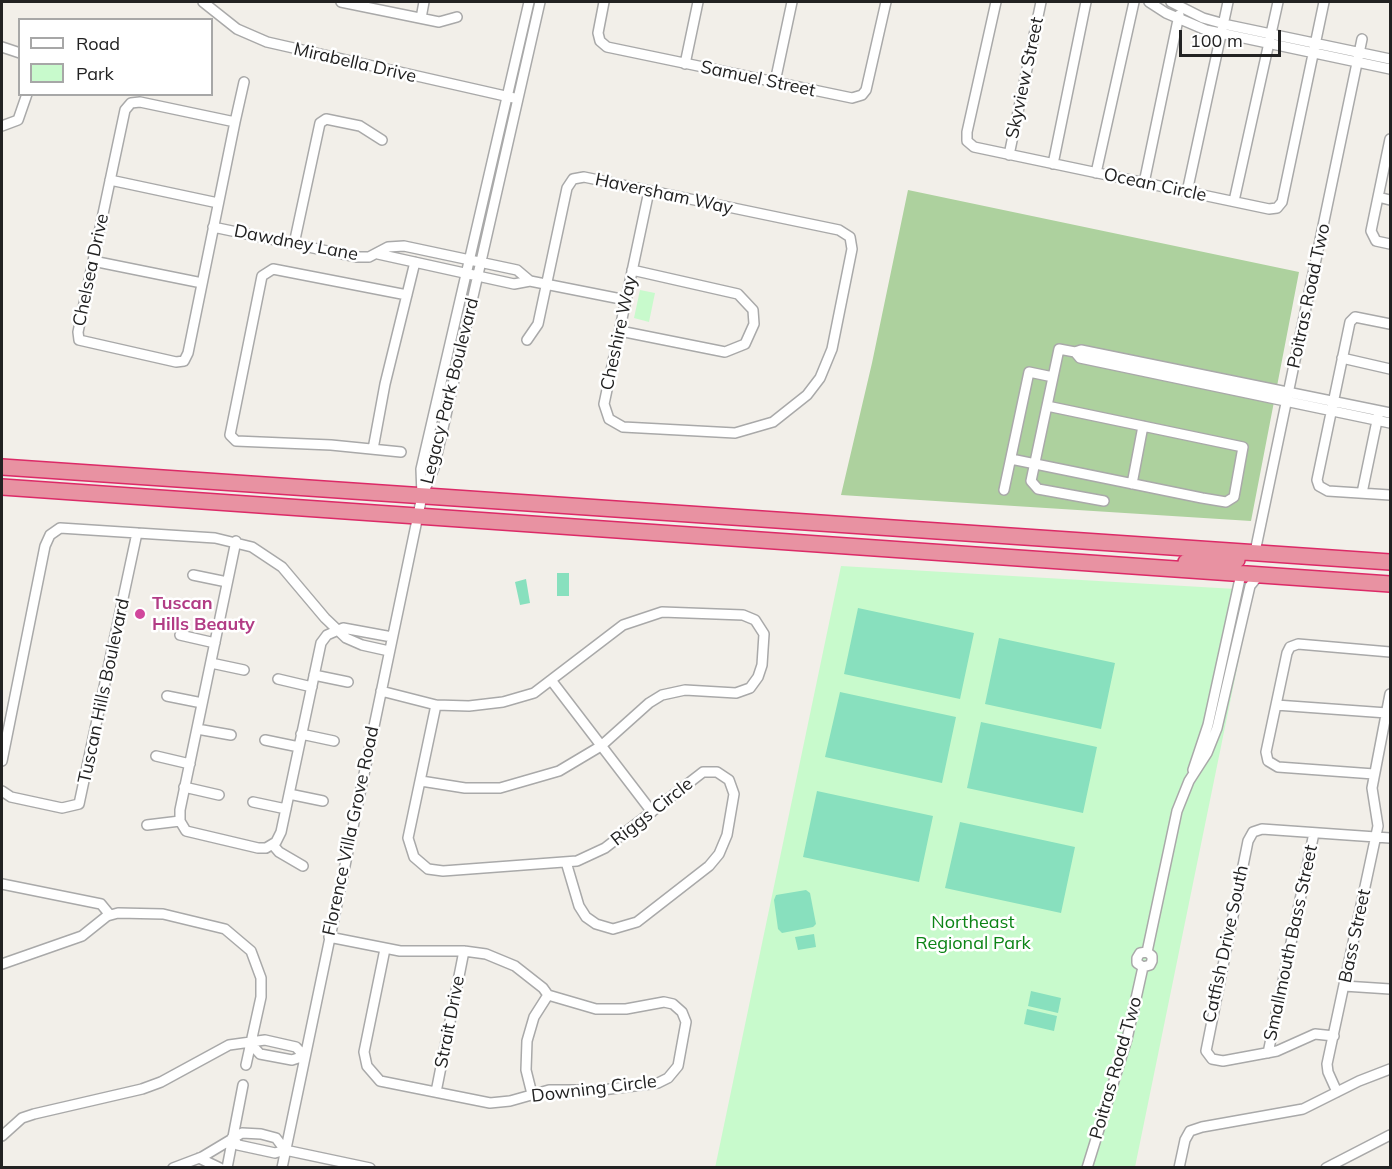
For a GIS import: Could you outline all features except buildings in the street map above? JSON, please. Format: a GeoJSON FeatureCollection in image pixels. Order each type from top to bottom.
{"type":"FeatureCollection","features":[{"type":"Feature","properties":{"kind":"highway"},"geometry":{"type":"LineString","coordinates":[[2,467],[1255,552],[1390,564]]}},
{"type":"Feature","properties":{"kind":"highway"},"geometry":{"type":"LineString","coordinates":[[2,487],[819,542],[1390,584]]}},
{"type":"Feature","properties":{"kind":"highway"},"geometry":{"type":"LineString","coordinates":[[819,542],[823,536],[834,533],[932,535],[952,532]]}},
{"type":"Feature","properties":{"kind":"highway"},"geometry":{"type":"LineString","coordinates":[[1091,563],[1107,557],[1181,562],[1233,560],[1248,558],[1255,552]]}},
{"type":"Feature","properties":{"kind":"highway"},"geometry":{"type":"LineString","coordinates":[[1241,574],[1275,563],[1390,564]]}},
{"type":"Feature","properties":{"kind":"street","name":"Mirabella Drive"},"geometry":{"type":"LineString","coordinates":[[203,2],[237,29],[267,42],[519,99]]}},
{"type":"Feature","properties":{"kind":"street"},"geometry":{"type":"LineString","coordinates":[[340,2],[444,22],[457,17]]}},
{"type":"Feature","properties":{"kind":"street"},"geometry":{"type":"LineString","coordinates":[[421,18],[424,2]]}},
{"type":"Feature","properties":{"kind":"street","name":"Legacy Park Boulevard"},"geometry":{"type":"LineString","coordinates":[[422,496],[421,469],[529,2]]}},
{"type":"Feature","properties":{"kind":"street","name":"Legacy Park Boulevard"},"geometry":{"type":"LineString","coordinates":[[422,496],[434,468],[540,2]]}},
{"type":"Feature","properties":{"kind":"street","name":"Samuel Street"},"geometry":{"type":"LineString","coordinates":[[604,2],[598,29],[598,37],[603,45],[852,98],[862,95],[869,84],[886,2]]}},
{"type":"Feature","properties":{"kind":"street"},"geometry":{"type":"LineString","coordinates":[[685,64],[698,2]]}},
{"type":"Feature","properties":{"kind":"street"},"geometry":{"type":"LineString","coordinates":[[775,82],[792,2]]}},
{"type":"Feature","properties":{"kind":"street","name":"Ocean Circle"},"geometry":{"type":"LineString","coordinates":[[996,2],[967,141],[974,147],[1269,208],[1277,208],[1282,202],[1324,2]]}},
{"type":"Feature","properties":{"kind":"street","name":"Skyview Street"},"geometry":{"type":"LineString","coordinates":[[1009,156],[1041,2]]}},
{"type":"Feature","properties":{"kind":"street"},"geometry":{"type":"LineString","coordinates":[[1053,164],[1086,2]]}},
{"type":"Feature","properties":{"kind":"street"},"geometry":{"type":"LineString","coordinates":[[1096,173],[1134,2]]}},
{"type":"Feature","properties":{"kind":"street"},"geometry":{"type":"LineString","coordinates":[[1149,2],[1179,19],[1358,58],[1390,69]]}},
{"type":"Feature","properties":{"kind":"street"},"geometry":{"type":"LineString","coordinates":[[1172,2],[1222,29]]}},
{"type":"Feature","properties":{"kind":"street"},"geometry":{"type":"LineString","coordinates":[[1187,192],[1228,2]]}},
{"type":"Feature","properties":{"kind":"street"},"geometry":{"type":"LineString","coordinates":[[1234,201],[1278,2]]}},
{"type":"Feature","properties":{"kind":"street"},"geometry":{"type":"LineString","coordinates":[[1144,183],[1181,5]]}},
{"type":"Feature","properties":{"kind":"street","name":"Poitras Road Two"},"geometry":{"type":"LineString","coordinates":[[1255,552],[1362,39]]}},
{"type":"Feature","properties":{"kind":"street"},"geometry":{"type":"LineString","coordinates":[[2,48],[18,52]]}},
{"type":"Feature","properties":{"kind":"street"},"geometry":{"type":"LineString","coordinates":[[1358,58],[1390,59]]}},
{"type":"Feature","properties":{"kind":"street","name":"Chelsea Drive"},"geometry":{"type":"LineString","coordinates":[[235,122],[140,102],[131,103],[124,114],[78,332],[79,339],[176,362],[184,361],[244,82]]}},
{"type":"Feature","properties":{"kind":"street"},"geometry":{"type":"LineString","coordinates":[[2,126],[18,120],[26,96]]}},
{"type":"Feature","properties":{"kind":"street"},"geometry":{"type":"LineString","coordinates":[[294,244],[318,127],[322,120],[360,126],[382,140]]}},
{"type":"Feature","properties":{"kind":"street"},"geometry":{"type":"LineString","coordinates":[[1390,139],[1389,154],[1371,234],[1376,241],[1390,244]]}},
{"type":"Feature","properties":{"kind":"street","name":"Haversham Way"},"geometry":{"type":"LineString","coordinates":[[526,340],[538,324],[567,188],[573,179],[584,177],[839,230],[850,237]]}},
{"type":"Feature","properties":{"kind":"street"},"geometry":{"type":"LineString","coordinates":[[110,180],[218,203]]}},
{"type":"Feature","properties":{"kind":"street","name":"Cheshire Way"},"geometry":{"type":"LineString","coordinates":[[649,191],[604,404],[606,415],[614,423],[623,427],[718,433],[745,431],[764,426],[800,403],[825,368],[832,349],[852,249],[850,237]]}},
{"type":"Feature","properties":{"kind":"street"},"geometry":{"type":"LineString","coordinates":[[1378,197],[1390,200]]}},
{"type":"Feature","properties":{"kind":"street","name":"Dawdney Lane"},"geometry":{"type":"LineString","coordinates":[[213,227],[356,257],[378,254],[514,284],[530,281]]}},
{"type":"Feature","properties":{"kind":"street","name":"Dawdney Lane"},"geometry":{"type":"LineString","coordinates":[[378,254],[388,247],[399,245],[517,270],[530,281]]}},
{"type":"Feature","properties":{"kind":"street"},"geometry":{"type":"LineString","coordinates":[[93,261],[202,283]]}},
{"type":"Feature","properties":{"kind":"street"},"geometry":{"type":"LineString","coordinates":[[373,450],[414,262]]}},
{"type":"Feature","properties":{"kind":"street"},"geometry":{"type":"LineString","coordinates":[[401,452],[236,441],[230,435],[262,276],[273,269],[406,295]]}},
{"type":"Feature","properties":{"kind":"street"},"geometry":{"type":"LineString","coordinates":[[620,332],[725,352],[745,344],[754,324],[753,310],[738,294],[632,270]]}},
{"type":"Feature","properties":{"kind":"street"},"geometry":{"type":"LineString","coordinates":[[530,281],[626,300]]}},
{"type":"Feature","properties":{"kind":"street"},"geometry":{"type":"LineString","coordinates":[[1390,324],[1353,318],[1342,358],[1318,476],[1319,486],[1328,491],[1390,495]]}},
{"type":"Feature","properties":{"kind":"street"},"geometry":{"type":"LineString","coordinates":[[1104,501],[1038,489],[1031,481],[1059,348],[1075,352],[1082,350],[1129,364],[1332,406],[1378,415],[1390,413]]}},
{"type":"Feature","properties":{"kind":"street"},"geometry":{"type":"LineString","coordinates":[[1342,358],[1390,369]]}},
{"type":"Feature","properties":{"kind":"street"},"geometry":{"type":"LineString","coordinates":[[1004,490],[1029,372],[1053,377]]}},
{"type":"Feature","properties":{"kind":"street"},"geometry":{"type":"LineString","coordinates":[[1011,459],[1226,502],[1234,497],[1243,447],[1047,406]]}},
{"type":"Feature","properties":{"kind":"street"},"geometry":{"type":"LineString","coordinates":[[1378,415],[1390,423]]}},
{"type":"Feature","properties":{"kind":"street"},"geometry":{"type":"LineString","coordinates":[[1362,493],[1378,415]]}},
{"type":"Feature","properties":{"kind":"street"},"geometry":{"type":"LineString","coordinates":[[1132,484],[1143,426]]}},
{"type":"Feature","properties":{"kind":"street","name":"Florence Villa Grove Road"},"geometry":{"type":"LineString","coordinates":[[282,1167],[422,496]]}},
{"type":"Feature","properties":{"kind":"street"},"geometry":{"type":"LineString","coordinates":[[2,761],[45,546],[50,535],[60,528],[236,542],[258,550],[276,563],[325,618],[356,644],[389,651]]}},
{"type":"Feature","properties":{"kind":"street","name":"Tuscan Hills Boulevard"},"geometry":{"type":"LineString","coordinates":[[2,790],[11,797],[62,808],[79,804],[137,533]]}},
{"type":"Feature","properties":{"kind":"street"},"geometry":{"type":"LineString","coordinates":[[236,542],[184,788],[180,821],[183,829],[193,835],[258,848],[273,845],[280,836],[321,643],[327,635],[338,629],[392,637]]}},
{"type":"Feature","properties":{"kind":"street","name":"Poitras Road Two"},"geometry":{"type":"LineString","coordinates":[[1087,1167],[1127,1039],[1143,967],[1150,965],[1152,961],[1152,956],[1147,952],[1175,819],[1193,773],[1208,724],[1241,574]]}},
{"type":"Feature","properties":{"kind":"street"},"geometry":{"type":"LineString","coordinates":[[193,575],[227,582]]}},
{"type":"Feature","properties":{"kind":"street","name":"Poitras Road Two"},"geometry":{"type":"LineString","coordinates":[[1193,773],[1207,753],[1217,728],[1250,586],[1259,575]]}},
{"type":"Feature","properties":{"kind":"street"},"geometry":{"type":"LineString","coordinates":[[381,691],[436,705],[469,706],[503,702],[534,693],[608,635],[631,621],[662,612],[699,611],[743,615],[759,624],[766,642],[762,665],[755,682],[736,693],[685,690],[662,695],[601,746],[559,771],[515,784],[465,788],[421,781]]}},
{"type":"Feature","properties":{"kind":"street"},"geometry":{"type":"LineString","coordinates":[[180,635],[215,642]]}},
{"type":"Feature","properties":{"kind":"street"},"geometry":{"type":"LineString","coordinates":[[1374,774],[1285,768],[1271,764],[1266,752],[1290,647],[1298,644],[1390,652]]}},
{"type":"Feature","properties":{"kind":"street"},"geometry":{"type":"LineString","coordinates":[[211,663],[244,670]]}},
{"type":"Feature","properties":{"kind":"street"},"geometry":{"type":"LineString","coordinates":[[314,675],[348,682]]}},
{"type":"Feature","properties":{"kind":"street"},"geometry":{"type":"LineString","coordinates":[[278,679],[312,687]]}},
{"type":"Feature","properties":{"kind":"street"},"geometry":{"type":"LineString","coordinates":[[551,680],[652,812]]}},
{"type":"Feature","properties":{"kind":"street","name":"Bass Street"},"geometry":{"type":"LineString","coordinates":[[1337,1092],[1327,1069],[1376,837],[1378,821],[1371,793],[1390,694]]}},
{"type":"Feature","properties":{"kind":"street"},"geometry":{"type":"LineString","coordinates":[[167,696],[202,703]]}},
{"type":"Feature","properties":{"kind":"street","name":"Riggs Circle"},"geometry":{"type":"LineString","coordinates":[[436,705],[408,838],[414,857],[428,869],[442,871],[566,862],[599,853],[703,772],[717,772],[729,780],[734,794],[728,835],[718,854],[709,866],[637,922],[613,929],[596,924],[586,917],[579,906],[566,862]]}},
{"type":"Feature","properties":{"kind":"street"},"geometry":{"type":"LineString","coordinates":[[1276,705],[1387,712]]}},
{"type":"Feature","properties":{"kind":"street"},"geometry":{"type":"LineString","coordinates":[[197,729],[231,735]]}},
{"type":"Feature","properties":{"kind":"street"},"geometry":{"type":"LineString","coordinates":[[302,734],[334,741]]}},
{"type":"Feature","properties":{"kind":"street"},"geometry":{"type":"LineString","coordinates":[[265,740],[299,747]]}},
{"type":"Feature","properties":{"kind":"street"},"geometry":{"type":"LineString","coordinates":[[156,756],[190,764]]}},
{"type":"Feature","properties":{"kind":"street"},"geometry":{"type":"LineString","coordinates":[[184,788],[219,795]]}},
{"type":"Feature","properties":{"kind":"street"},"geometry":{"type":"LineString","coordinates":[[289,794],[323,801]]}},
{"type":"Feature","properties":{"kind":"street"},"geometry":{"type":"LineString","coordinates":[[253,802],[286,809]]}},
{"type":"Feature","properties":{"kind":"street"},"geometry":{"type":"LineString","coordinates":[[147,825],[180,821]]}},
{"type":"Feature","properties":{"kind":"street","name":"Catfish Drive South"},"geometry":{"type":"LineString","coordinates":[[1268,1053],[1223,1061],[1210,1057],[1206,1051],[1206,1043],[1248,842],[1253,832],[1262,829],[1314,832]]}},
{"type":"Feature","properties":{"kind":"street"},"geometry":{"type":"LineString","coordinates":[[1314,832],[1390,838]]}},
{"type":"Feature","properties":{"kind":"street","name":"Smallmouth Bass Street"},"geometry":{"type":"LineString","coordinates":[[1268,1053],[1314,832]]}},
{"type":"Feature","properties":{"kind":"street"},"geometry":{"type":"LineString","coordinates":[[273,845],[303,866]]}},
{"type":"Feature","properties":{"kind":"street"},"geometry":{"type":"LineString","coordinates":[[2,884],[101,904],[111,915]]}},
{"type":"Feature","properties":{"kind":"street"},"geometry":{"type":"LineString","coordinates":[[2,964],[82,936],[111,915],[141,913],[172,916],[218,926],[243,942],[257,963],[261,978],[261,996],[246,1065]]}},
{"type":"Feature","properties":{"kind":"street","name":"Downing Circle"},"geometry":{"type":"LineString","coordinates":[[329,937],[385,949],[420,952],[464,951],[486,954],[509,963],[543,988],[548,995],[602,1010],[669,1002],[682,1012],[686,1032],[678,1066],[663,1082],[641,1086],[549,1090],[490,1103],[380,1081],[367,1066],[364,1049],[385,949]]}},
{"type":"Feature","properties":{"kind":"street","name":"Strait Drive"},"geometry":{"type":"LineString","coordinates":[[436,1092],[464,951]]}},
{"type":"Feature","properties":{"kind":"street"},"geometry":{"type":"LineString","coordinates":[[1344,986],[1390,989]]}},
{"type":"Feature","properties":{"kind":"street"},"geometry":{"type":"LineString","coordinates":[[532,1094],[526,1070],[526,1041],[534,1017],[548,995]]}},
{"type":"Feature","properties":{"kind":"street"},"geometry":{"type":"LineString","coordinates":[[1268,1053],[1293,1045],[1315,1034],[1334,1036]]}},
{"type":"Feature","properties":{"kind":"street"},"geometry":{"type":"LineString","coordinates":[[2,1136],[16,1122],[34,1114],[142,1089],[181,1073],[229,1045],[251,1044],[265,1040],[296,1047],[304,1056],[292,1060],[260,1054],[251,1044]]}},
{"type":"Feature","properties":{"kind":"street"},"geometry":{"type":"LineString","coordinates":[[1179,1167],[1185,1140],[1191,1131],[1202,1127],[1304,1109],[1390,1069]]}},
{"type":"Feature","properties":{"kind":"street"},"geometry":{"type":"LineString","coordinates":[[227,1167],[243,1085]]}},
{"type":"Feature","properties":{"kind":"street"},"geometry":{"type":"LineString","coordinates":[[174,1167],[198,1158],[242,1133],[276,1138],[285,1150]]}},
{"type":"Feature","properties":{"kind":"street"},"geometry":{"type":"LineString","coordinates":[[1326,1167],[1390,1135]]}},
{"type":"Feature","properties":{"kind":"street"},"geometry":{"type":"LineString","coordinates":[[232,1138],[238,1145],[275,1153],[285,1150],[344,1165],[370,1167]]}},
{"type":"Feature","properties":{"kind":"street"},"geometry":{"type":"LineString","coordinates":[[198,1158],[220,1167]]}},
{"type":"Feature","properties":{"kind":"green space"},"geometry":{"type":"Polygon","coordinates":[[[908,190],[1299,272],[1251,521],[841,495],[872,363],[908,190]]]}},
{"type":"Feature","properties":{"kind":"green space"},"geometry":{"type":"Polygon","coordinates":[[[640,290],[655,293],[649,322],[634,318],[640,290]]]}},
{"type":"Feature","properties":{"kind":"green space","name":"Northeast Regional Park"},"geometry":{"type":"Polygon","coordinates":[[[841,566],[1253,590],[1135,1167],[715,1168],[841,566]]]}},
{"type":"Feature","properties":{"kind":"green space"},"geometry":{"type":"Polygon","coordinates":[[[557,573],[569,573],[569,596],[557,596],[557,573]]]}},
{"type":"Feature","properties":{"kind":"green space"},"geometry":{"type":"Polygon","coordinates":[[[526,579],[530,603],[520,605],[515,582],[526,579]]]}},
{"type":"Feature","properties":{"kind":"green space"},"geometry":{"type":"Polygon","coordinates":[[[858,608],[974,633],[960,699],[844,674],[858,608]]]}},
{"type":"Feature","properties":{"kind":"green space"},"geometry":{"type":"Polygon","coordinates":[[[999,638],[1115,663],[1101,729],[985,704],[999,638]]]}},
{"type":"Feature","properties":{"kind":"green space"},"geometry":{"type":"Polygon","coordinates":[[[840,692],[956,717],[942,783],[825,757],[840,692]]]}},
{"type":"Feature","properties":{"kind":"green space"},"geometry":{"type":"Polygon","coordinates":[[[981,722],[1097,747],[1083,813],[967,788],[981,722]]]}},
{"type":"Feature","properties":{"kind":"green space"},"geometry":{"type":"Polygon","coordinates":[[[817,791],[933,816],[919,882],[803,857],[817,791]]]}},
{"type":"Feature","properties":{"kind":"green space"},"geometry":{"type":"Polygon","coordinates":[[[960,822],[1075,847],[1061,913],[945,888],[960,822]]]}},
{"type":"Feature","properties":{"kind":"green space"},"geometry":{"type":"Polygon","coordinates":[[[806,890],[810,893],[816,924],[813,927],[782,933],[778,929],[774,900],[776,895],[806,890]]]}},
{"type":"Feature","properties":{"kind":"green space"},"geometry":{"type":"Polygon","coordinates":[[[814,934],[816,947],[798,950],[795,937],[814,934]]]}},
{"type":"Feature","properties":{"kind":"green space"},"geometry":{"type":"Polygon","coordinates":[[[1031,991],[1061,998],[1058,1013],[1028,1006],[1031,991]]]}},
{"type":"Feature","properties":{"kind":"green space"},"geometry":{"type":"Polygon","coordinates":[[[1027,1009],[1057,1016],[1054,1031],[1024,1024],[1027,1009]]]}},
{"type":"Feature","properties":{"kind":"place","name":"Tuscan Hills Beauty"},"geometry":{"type":"Point","coordinates":[140,614]}}]}
